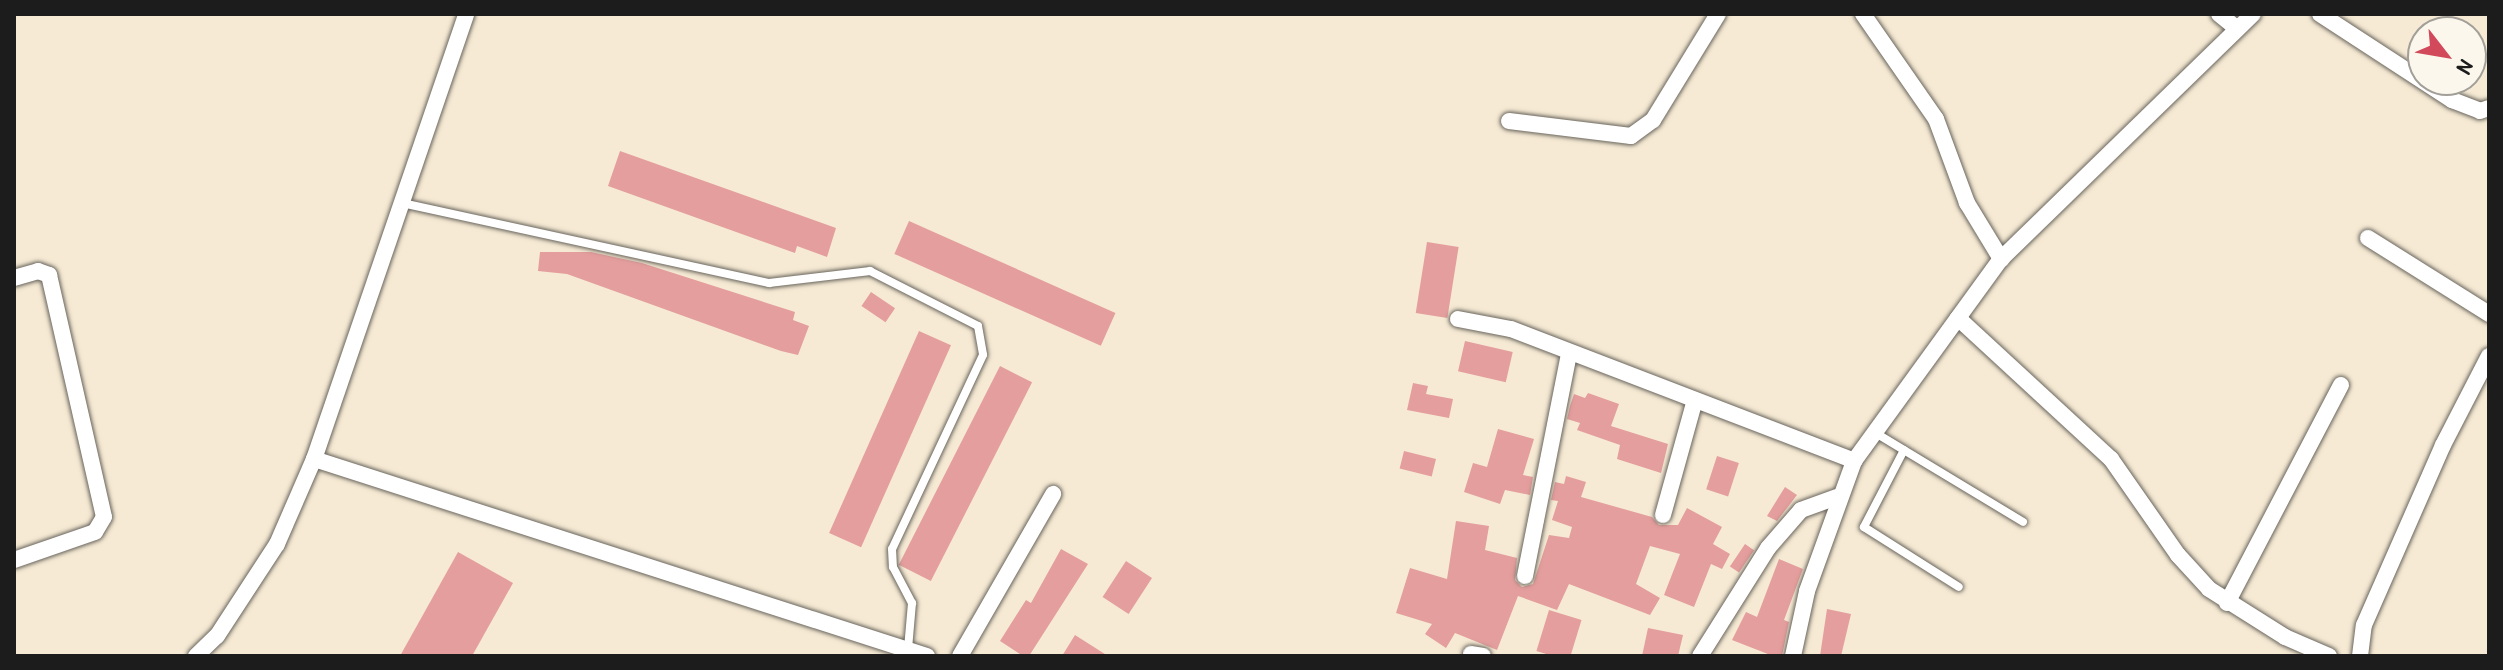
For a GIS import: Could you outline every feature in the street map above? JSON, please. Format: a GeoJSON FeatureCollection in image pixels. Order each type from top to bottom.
{"type":"FeatureCollection","features":[{"type":"Feature","properties":{"kind":"street"},"geometry":{"type":"LineString","coordinates":[[196,656],[217,636],[277,544],[314,459],[466,14]]}},
{"type":"Feature","properties":{"kind":"street"},"geometry":{"type":"LineString","coordinates":[[1509,121],[1631,136],[1653,120],[1718,14]]}},
{"type":"Feature","properties":{"kind":"street"},"geometry":{"type":"LineString","coordinates":[[1863,14],[1936,119],[1967,203],[2001,259]]}},
{"type":"Feature","properties":{"kind":"street"},"geometry":{"type":"LineString","coordinates":[[2219,14],[2235,27]]}},
{"type":"Feature","properties":{"kind":"street"},"geometry":{"type":"LineString","coordinates":[[1793,656],[1837,497],[1854,461],[1874,432],[2001,259],[2235,27],[2253,14]]}},
{"type":"Feature","properties":{"kind":"street"},"geometry":{"type":"LineString","coordinates":[[2320,14],[2452,100],[2480,111],[2489,108]]}},
{"type":"Feature","properties":{"kind":"street"},"geometry":{"type":"LineString","coordinates":[[2368,238],[2489,314]]}},
{"type":"Feature","properties":{"kind":"street"},"geometry":{"type":"LineString","coordinates":[[14,278],[38,271],[49,275],[104,517],[95,532],[14,560]]}},
{"type":"Feature","properties":{"kind":"street"},"geometry":{"type":"LineString","coordinates":[[1958,318],[2111,459],[2178,555],[2227,603],[2329,656]]}},
{"type":"Feature","properties":{"kind":"street"},"geometry":{"type":"LineString","coordinates":[[1458,319],[1511,329],[1854,461]]}},
{"type":"Feature","properties":{"kind":"street"},"geometry":{"type":"LineString","coordinates":[[1525,576],[1569,353]]}},
{"type":"Feature","properties":{"kind":"street"},"geometry":{"type":"LineString","coordinates":[[2360,656],[2364,625],[2443,445],[2489,356]]}},
{"type":"Feature","properties":{"kind":"street"},"geometry":{"type":"LineString","coordinates":[[2227,603],[2341,385]]}},
{"type":"Feature","properties":{"kind":"street"},"geometry":{"type":"LineString","coordinates":[[1663,515],[1695,400]]}},
{"type":"Feature","properties":{"kind":"street"},"geometry":{"type":"LineString","coordinates":[[314,459],[927,656]]}},
{"type":"Feature","properties":{"kind":"street"},"geometry":{"type":"LineString","coordinates":[[960,656],[1053,494]]}},
{"type":"Feature","properties":{"kind":"street"},"geometry":{"type":"LineString","coordinates":[[1700,656],[1768,548],[1801,510],[1837,497]]}},
{"type":"Feature","properties":{"kind":"lane"},"geometry":{"type":"LineString","coordinates":[[402,203],[769,283],[870,271],[978,326],[983,355],[892,549],[893,567],[912,603],[908,650]]}},
{"type":"Feature","properties":{"kind":"lane"},"geometry":{"type":"LineString","coordinates":[[1874,432],[2023,522]]}},
{"type":"Feature","properties":{"kind":"lane"},"geometry":{"type":"LineString","coordinates":[[1904,450],[1864,527],[1959,587]]}},
{"type":"Feature","properties":{"kind":"building"},"geometry":{"type":"Polygon","coordinates":[[[620,151],[836,228],[827,257],[797,246],[795,253],[608,186],[620,151]]]}},
{"type":"Feature","properties":{"kind":"building"},"geometry":{"type":"Polygon","coordinates":[[[909,221],[1115,313],[1101,346],[894,254],[909,221]]]}},
{"type":"Feature","properties":{"kind":"building"},"geometry":{"type":"Polygon","coordinates":[[[1427,242],[1459,247],[1447,318],[1416,313],[1427,242]]]}},
{"type":"Feature","properties":{"kind":"building"},"geometry":{"type":"Polygon","coordinates":[[[540,252],[591,252],[642,263],[795,312],[793,320],[809,326],[798,355],[781,351],[567,274],[538,271],[540,252]]]}},
{"type":"Feature","properties":{"kind":"building"},"geometry":{"type":"Polygon","coordinates":[[[871,292],[895,308],[886,322],[861,306],[871,292]]]}},
{"type":"Feature","properties":{"kind":"building"},"geometry":{"type":"Polygon","coordinates":[[[919,331],[951,345],[861,547],[829,533],[919,331]]]}},
{"type":"Feature","properties":{"kind":"building"},"geometry":{"type":"Polygon","coordinates":[[[1465,341],[1513,352],[1506,382],[1458,371],[1465,341]]]}},
{"type":"Feature","properties":{"kind":"building"},"geometry":{"type":"Polygon","coordinates":[[[1000,366],[1032,382],[931,581],[899,565],[1000,366]]]}},
{"type":"Feature","properties":{"kind":"building"},"geometry":{"type":"Polygon","coordinates":[[[1413,383],[1428,386],[1426,394],[1453,399],[1449,418],[1407,410],[1413,383]]]}},
{"type":"Feature","properties":{"kind":"building"},"geometry":{"type":"Polygon","coordinates":[[[1588,393],[1619,404],[1611,426],[1668,444],[1661,473],[1617,459],[1620,445],[1577,430],[1580,423],[1567,419],[1570,406],[1574,394],[1585,398],[1588,393]]]}},
{"type":"Feature","properties":{"kind":"building"},"geometry":{"type":"Polygon","coordinates":[[[1498,429],[1534,439],[1523,475],[1533,477],[1530,495],[1505,490],[1500,504],[1464,492],[1473,463],[1487,467],[1498,429]]]}},
{"type":"Feature","properties":{"kind":"building"},"geometry":{"type":"Polygon","coordinates":[[[1404,451],[1436,459],[1432,476],[1400,468],[1404,451]]]}},
{"type":"Feature","properties":{"kind":"building"},"geometry":{"type":"Polygon","coordinates":[[[1717,456],[1739,463],[1728,496],[1706,489],[1717,456]]]}},
{"type":"Feature","properties":{"kind":"building"},"geometry":{"type":"Polygon","coordinates":[[[1566,476],[1586,482],[1581,497],[1652,517],[1659,525],[1678,525],[1687,508],[1722,527],[1713,544],[1730,554],[1722,569],[1711,564],[1694,607],[1664,595],[1680,554],[1650,546],[1636,584],[1660,598],[1650,615],[1569,584],[1557,610],[1518,596],[1497,650],[1455,633],[1446,648],[1425,634],[1432,624],[1396,613],[1410,568],[1447,579],[1456,521],[1489,526],[1485,550],[1517,558],[1515,580],[1522,587],[1533,584],[1549,535],[1569,538],[1572,527],[1552,520],[1558,501],[1551,500],[1555,482],[1564,484],[1566,476]]]}},
{"type":"Feature","properties":{"kind":"building"},"geometry":{"type":"Polygon","coordinates":[[[1785,487],[1797,495],[1777,521],[1767,516],[1785,487]]]}},
{"type":"Feature","properties":{"kind":"building"},"geometry":{"type":"Polygon","coordinates":[[[1745,544],[1754,550],[1739,573],[1730,566],[1745,544]]]}},
{"type":"Feature","properties":{"kind":"building"},"geometry":{"type":"Polygon","coordinates":[[[1061,549],[1088,564],[1029,656],[1023,656],[1000,641],[1026,600],[1031,603],[1061,549]]]}},
{"type":"Feature","properties":{"kind":"building"},"geometry":{"type":"Polygon","coordinates":[[[458,552],[513,583],[472,656],[400,656],[458,552]]]}},
{"type":"Feature","properties":{"kind":"building"},"geometry":{"type":"Polygon","coordinates":[[[1779,559],[1803,569],[1784,620],[1789,622],[1782,656],[1773,656],[1732,640],[1746,612],[1757,617],[1779,559]]]}},
{"type":"Feature","properties":{"kind":"building"},"geometry":{"type":"Polygon","coordinates":[[[1126,561],[1152,578],[1129,614],[1103,597],[1126,561]]]}},
{"type":"Feature","properties":{"kind":"building"},"geometry":{"type":"Polygon","coordinates":[[[1827,609],[1851,614],[1841,656],[1820,656],[1827,609]]]}},
{"type":"Feature","properties":{"kind":"building"},"geometry":{"type":"Polygon","coordinates":[[[1549,610],[1582,620],[1570,656],[1552,656],[1536,651],[1549,610]]]}},
{"type":"Feature","properties":{"kind":"building"},"geometry":{"type":"Polygon","coordinates":[[[1648,628],[1683,635],[1678,656],[1642,656],[1648,628]]]}},
{"type":"Feature","properties":{"kind":"building"},"geometry":{"type":"Polygon","coordinates":[[[1075,635],[1108,656],[1062,656],[1075,635]]]}}]}
